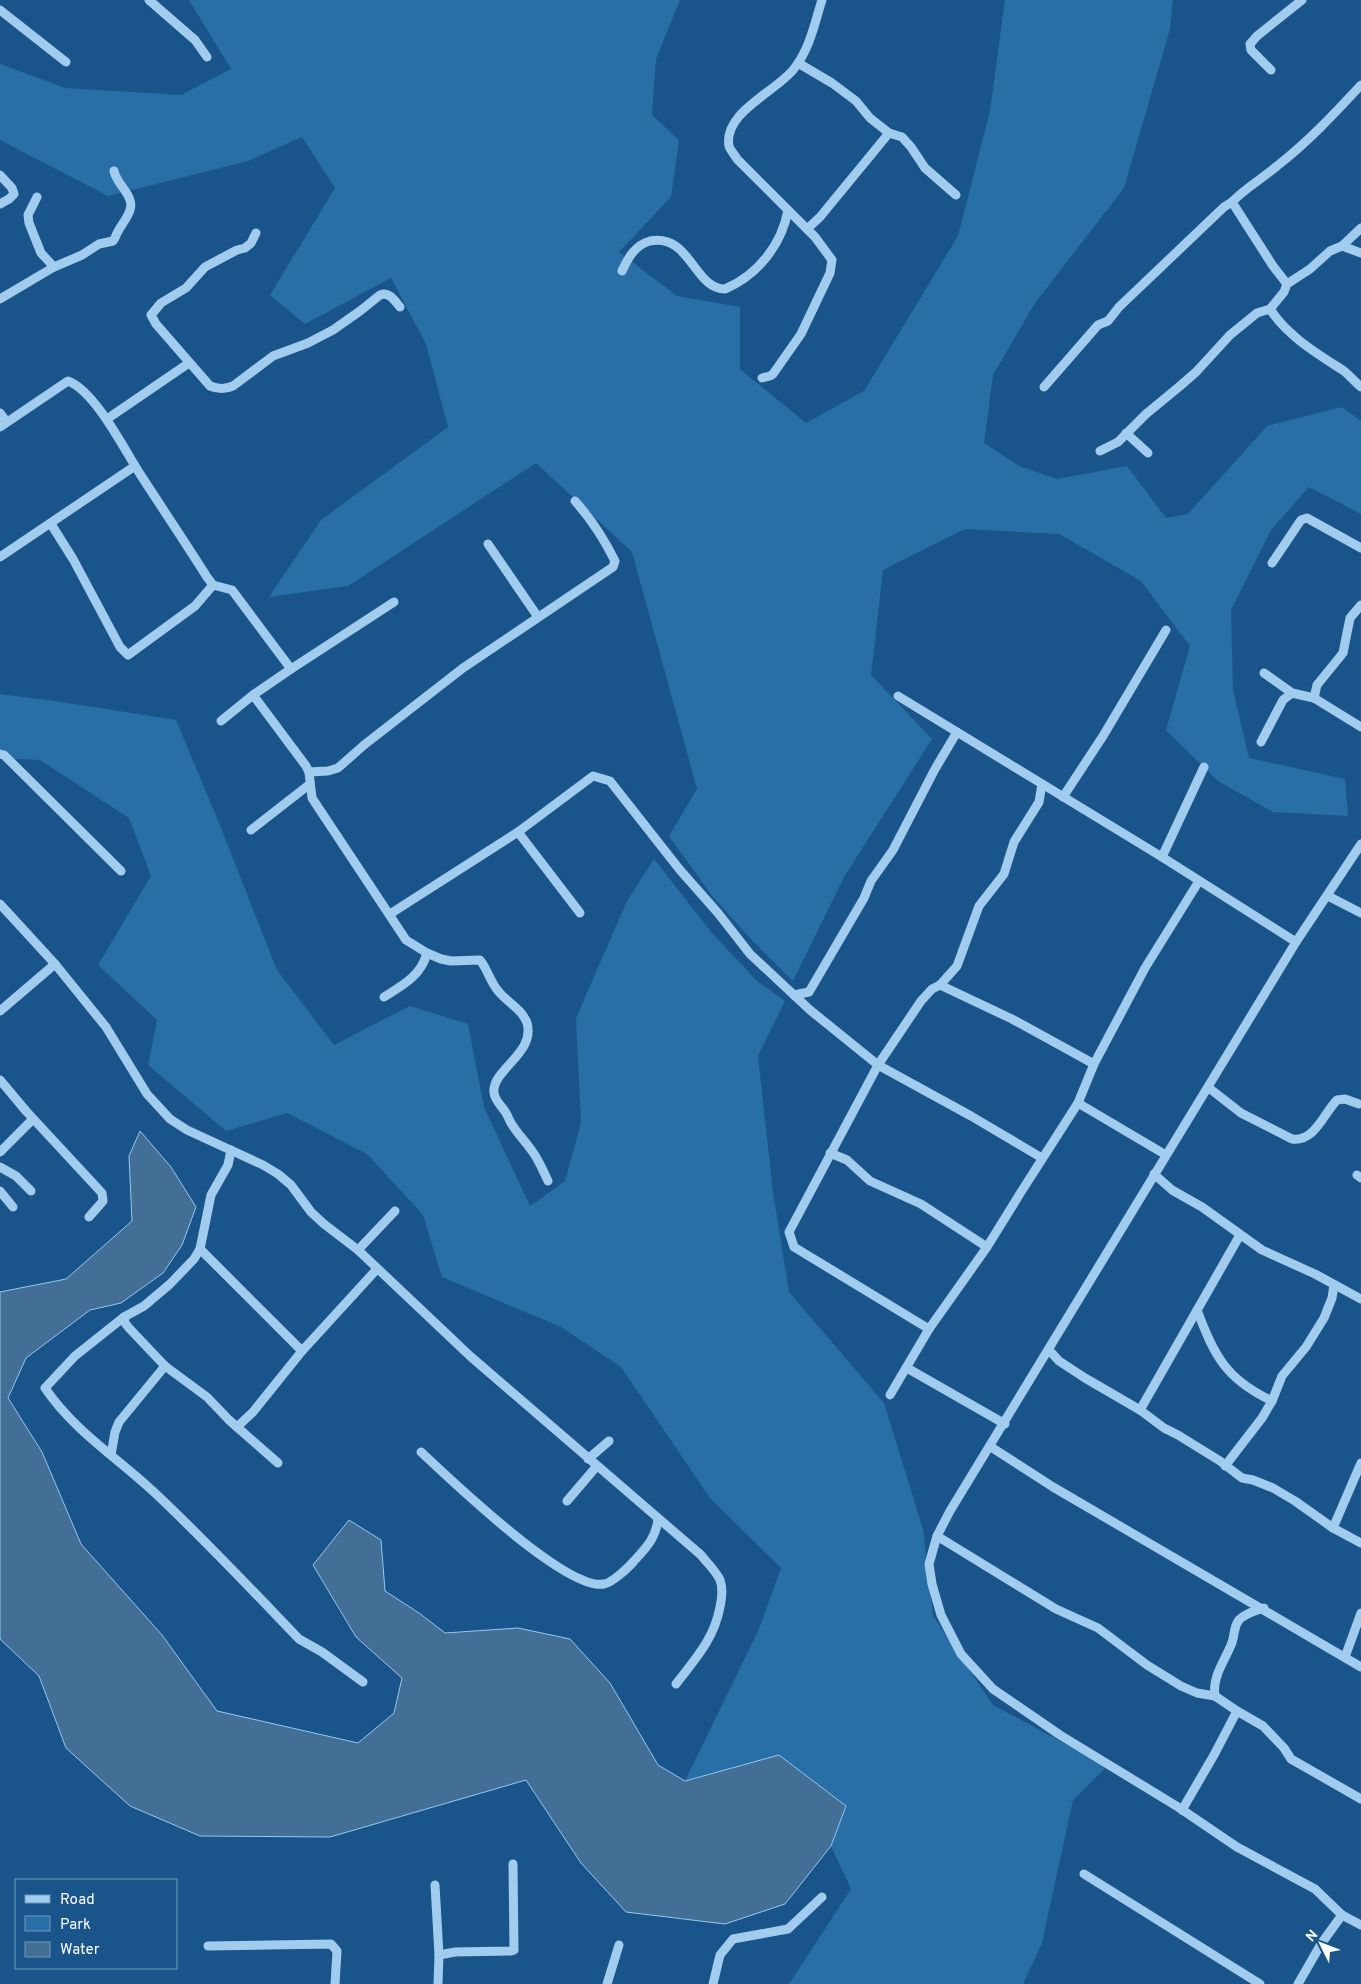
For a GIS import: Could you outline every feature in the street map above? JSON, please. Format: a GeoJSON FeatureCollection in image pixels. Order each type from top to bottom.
{"type":"FeatureCollection","features":[{"type":"Feature","properties":{"kind":"street"},"geometry":{"type":"LineString","coordinates":[[149,0],[195,40],[207,57]]}},
{"type":"Feature","properties":{"kind":"street"},"geometry":{"type":"LineString","coordinates":[[762,378],[773,374],[802,334],[833,265],[830,255],[807,229],[737,159],[730,147],[729,137],[732,126],[739,115],[766,94],[793,70],[798,63],[809,46],[822,0]]}},
{"type":"Feature","properties":{"kind":"street"},"geometry":{"type":"LineString","coordinates":[[1272,70],[1251,50],[1250,44],[1257,36],[1302,0]]}},
{"type":"Feature","properties":{"kind":"street"},"geometry":{"type":"LineString","coordinates":[[0,10],[66,62]]}},
{"type":"Feature","properties":{"kind":"street"},"geometry":{"type":"LineString","coordinates":[[798,63],[832,82],[889,133],[902,137],[925,168],[956,195]]}},
{"type":"Feature","properties":{"kind":"street"},"geometry":{"type":"LineString","coordinates":[[1044,387],[1098,325],[1108,321],[1119,307],[1243,190],[1278,166],[1330,118],[1361,85]]}},
{"type":"Feature","properties":{"kind":"street"},"geometry":{"type":"LineString","coordinates":[[807,229],[820,217],[889,133]]}},
{"type":"Feature","properties":{"kind":"street"},"geometry":{"type":"LineString","coordinates":[[0,300],[54,267],[82,255],[99,244],[113,241],[131,209],[130,199],[115,177],[114,172]]}},
{"type":"Feature","properties":{"kind":"street"},"geometry":{"type":"LineString","coordinates":[[0,175],[12,188],[14,194],[0,204]]}},
{"type":"Feature","properties":{"kind":"street"},"geometry":{"type":"LineString","coordinates":[[36,197],[28,215],[29,223],[41,253],[54,267]]}},
{"type":"Feature","properties":{"kind":"street"},"geometry":{"type":"LineString","coordinates":[[1232,202],[1268,258],[1288,284]]}},
{"type":"Feature","properties":{"kind":"street"},"geometry":{"type":"LineString","coordinates":[[622,271],[631,255],[640,245],[652,241],[666,241],[680,249],[712,285],[721,289],[728,288],[741,281],[763,261],[775,246],[785,227],[788,210]]}},
{"type":"Feature","properties":{"kind":"street"},"geometry":{"type":"LineString","coordinates":[[1100,451],[1118,442],[1196,372],[1230,335],[1257,313],[1270,309],[1288,284],[1310,269],[1330,251],[1342,246],[1361,228]]}},
{"type":"Feature","properties":{"kind":"street"},"geometry":{"type":"LineString","coordinates":[[256,233],[251,243],[245,248],[237,250],[205,267],[186,288],[161,303],[151,315],[156,324],[210,386],[229,388],[273,356],[308,343],[333,330],[360,312],[380,294],[388,294],[400,308]]}},
{"type":"Feature","properties":{"kind":"street"},"geometry":{"type":"LineString","coordinates":[[1342,246],[1361,253]]}},
{"type":"Feature","properties":{"kind":"street"},"geometry":{"type":"LineString","coordinates":[[1270,309],[1286,329],[1324,359],[1346,372],[1361,387]]}},
{"type":"Feature","properties":{"kind":"street"},"geometry":{"type":"LineString","coordinates":[[107,419],[189,363]]}},
{"type":"Feature","properties":{"kind":"street"},"geometry":{"type":"LineString","coordinates":[[0,413],[3,424],[68,381],[76,384],[107,419],[135,466],[213,585],[232,590],[291,669]]}},
{"type":"Feature","properties":{"kind":"street"},"geometry":{"type":"LineString","coordinates":[[1126,433],[1148,453]]}},
{"type":"Feature","properties":{"kind":"street"},"geometry":{"type":"LineString","coordinates":[[0,557],[135,466]]}},
{"type":"Feature","properties":{"kind":"street"},"geometry":{"type":"LineString","coordinates":[[309,772],[328,771],[338,768],[364,745],[463,668],[613,567],[616,561],[593,521],[575,502]]}},
{"type":"Feature","properties":{"kind":"street"},"geometry":{"type":"LineString","coordinates":[[1272,563],[1301,520],[1306,518],[1361,548]]}},
{"type":"Feature","properties":{"kind":"street"},"geometry":{"type":"LineString","coordinates":[[51,524],[73,559],[120,647],[128,655],[194,606],[213,585]]}},
{"type":"Feature","properties":{"kind":"street"},"geometry":{"type":"LineString","coordinates":[[488,544],[538,617]]}},
{"type":"Feature","properties":{"kind":"street"},"geometry":{"type":"LineString","coordinates":[[221,721],[253,695],[394,602]]}},
{"type":"Feature","properties":{"kind":"street"},"geometry":{"type":"LineString","coordinates":[[1314,698],[1317,685],[1343,653],[1350,618],[1361,605]]}},
{"type":"Feature","properties":{"kind":"street"},"geometry":{"type":"LineString","coordinates":[[1063,797],[1103,736],[1166,630]]}},
{"type":"Feature","properties":{"kind":"street"},"geometry":{"type":"LineString","coordinates":[[1264,673],[1292,693],[1314,698],[1361,727]]}},
{"type":"Feature","properties":{"kind":"street"},"geometry":{"type":"LineString","coordinates":[[1261,742],[1283,700],[1292,693]]}},
{"type":"Feature","properties":{"kind":"street"},"geometry":{"type":"LineString","coordinates":[[253,695],[309,772],[312,798],[406,940],[427,953],[451,961],[480,960],[491,982],[500,994],[522,1013],[527,1025],[525,1044],[514,1061],[500,1076],[494,1091],[495,1098],[507,1113],[511,1124],[534,1152],[548,1181]]}},
{"type":"Feature","properties":{"kind":"street"},"geometry":{"type":"LineString","coordinates":[[898,696],[1162,857],[1296,942]]}},
{"type":"Feature","properties":{"kind":"street"},"geometry":{"type":"LineString","coordinates":[[794,995],[809,992],[872,881],[893,850],[935,769],[957,732]]}},
{"type":"Feature","properties":{"kind":"street"},"geometry":{"type":"LineString","coordinates":[[0,754],[4,755],[121,871]]}},
{"type":"Feature","properties":{"kind":"street"},"geometry":{"type":"LineString","coordinates":[[1162,857],[1204,767]]}},
{"type":"Feature","properties":{"kind":"street"},"geometry":{"type":"LineString","coordinates":[[390,914],[518,832],[593,776],[610,781],[680,870],[718,913],[750,954],[794,995],[878,1065],[1042,1158]]}},
{"type":"Feature","properties":{"kind":"street"},"geometry":{"type":"LineString","coordinates":[[251,830],[310,784]]}},
{"type":"Feature","properties":{"kind":"street"},"geometry":{"type":"LineString","coordinates":[[929,1329],[794,1247],[789,1232],[878,1065],[921,1001],[932,989],[940,985],[956,966],[979,906],[1004,874],[1014,842],[1039,802],[1042,784]]}},
{"type":"Feature","properties":{"kind":"street"},"geometry":{"type":"LineString","coordinates":[[518,832],[580,913]]}},
{"type":"Feature","properties":{"kind":"street"},"geometry":{"type":"LineString","coordinates":[[1361,844],[1296,942],[1209,1088],[1154,1174],[991,1447],[950,1511],[937,1536],[929,1564],[932,1584],[941,1615],[961,1654],[993,1689],[1060,1735],[1182,1810],[1237,1847],[1315,1890],[1342,1915],[1361,1925]]}},
{"type":"Feature","properties":{"kind":"street"},"geometry":{"type":"LineString","coordinates":[[890,1395],[929,1329],[987,1247],[1078,1103],[1094,1064],[1146,968],[1199,881]]}},
{"type":"Feature","properties":{"kind":"street"},"geometry":{"type":"LineString","coordinates":[[1328,896],[1361,913]]}},
{"type":"Feature","properties":{"kind":"street"},"geometry":{"type":"LineString","coordinates":[[0,904],[55,964],[106,1027],[147,1094],[170,1119],[187,1130],[263,1165],[278,1174],[291,1186],[310,1212],[358,1250],[470,1356],[701,1556],[716,1573],[722,1590],[714,1630],[708,1642],[676,1684]]}},
{"type":"Feature","properties":{"kind":"street"},"geometry":{"type":"LineString","coordinates":[[384,997],[415,976],[422,966],[427,953]]}},
{"type":"Feature","properties":{"kind":"street"},"geometry":{"type":"LineString","coordinates":[[0,1011],[55,964]]}},
{"type":"Feature","properties":{"kind":"street"},"geometry":{"type":"LineString","coordinates":[[940,985],[1012,1019],[1094,1064]]}},
{"type":"Feature","properties":{"kind":"street"},"geometry":{"type":"LineString","coordinates":[[0,1080],[33,1119],[102,1193],[103,1201],[90,1217]]}},
{"type":"Feature","properties":{"kind":"street"},"geometry":{"type":"LineString","coordinates":[[1209,1088],[1241,1113],[1292,1140],[1306,1137],[1315,1130],[1338,1100],[1345,1099],[1359,1104]]}},
{"type":"Feature","properties":{"kind":"street"},"geometry":{"type":"LineString","coordinates":[[1078,1103],[1166,1155]]}},
{"type":"Feature","properties":{"kind":"street"},"geometry":{"type":"LineString","coordinates":[[0,1152],[33,1119]]}},
{"type":"Feature","properties":{"kind":"street"},"geometry":{"type":"LineString","coordinates":[[231,1150],[228,1165],[207,1206],[200,1249],[194,1259],[170,1284],[144,1306],[124,1318],[76,1356],[44,1388],[57,1406],[71,1420],[153,1491],[299,1639],[322,1652],[363,1682]]}},
{"type":"Feature","properties":{"kind":"street"},"geometry":{"type":"LineString","coordinates":[[830,1153],[847,1160],[870,1181],[921,1204],[987,1247]]}},
{"type":"Feature","properties":{"kind":"street"},"geometry":{"type":"LineString","coordinates":[[0,1167],[16,1176],[31,1191]]}},
{"type":"Feature","properties":{"kind":"street"},"geometry":{"type":"LineString","coordinates":[[1154,1174],[1172,1190],[1188,1198],[1262,1250],[1315,1274],[1361,1299]]}},
{"type":"Feature","properties":{"kind":"street"},"geometry":{"type":"LineString","coordinates":[[0,1191],[13,1207]]}},
{"type":"Feature","properties":{"kind":"street"},"geometry":{"type":"LineString","coordinates":[[358,1250],[395,1211]]}},
{"type":"Feature","properties":{"kind":"street"},"geometry":{"type":"LineString","coordinates":[[1140,1410],[1240,1235]]}},
{"type":"Feature","properties":{"kind":"street"},"geometry":{"type":"LineString","coordinates":[[200,1249],[302,1351]]}},
{"type":"Feature","properties":{"kind":"street"},"geometry":{"type":"LineString","coordinates":[[237,1427],[253,1412],[302,1351],[377,1269]]}},
{"type":"Feature","properties":{"kind":"street"},"geometry":{"type":"LineString","coordinates":[[1225,1466],[1262,1418],[1282,1376],[1306,1346],[1324,1318],[1332,1298],[1334,1285]]}},
{"type":"Feature","properties":{"kind":"street"},"geometry":{"type":"LineString","coordinates":[[1197,1310],[1209,1340],[1226,1369],[1249,1390],[1272,1400]]}},
{"type":"Feature","properties":{"kind":"street"},"geometry":{"type":"LineString","coordinates":[[124,1318],[129,1328],[165,1366],[207,1397],[237,1427],[278,1463]]}},
{"type":"Feature","properties":{"kind":"street"},"geometry":{"type":"LineString","coordinates":[[1049,1350],[1060,1361],[1085,1378],[1140,1410],[1164,1428],[1178,1435],[1242,1478],[1253,1480],[1272,1488],[1333,1528],[1361,1543]]}},
{"type":"Feature","properties":{"kind":"street"},"geometry":{"type":"LineString","coordinates":[[111,1455],[115,1432],[119,1422],[165,1366]]}},
{"type":"Feature","properties":{"kind":"street"},"geometry":{"type":"LineString","coordinates":[[907,1368],[1004,1424]]}},
{"type":"Feature","properties":{"kind":"street"},"geometry":{"type":"LineString","coordinates":[[588,1460],[609,1441]]}},
{"type":"Feature","properties":{"kind":"street"},"geometry":{"type":"LineString","coordinates":[[991,1447],[1053,1487],[1264,1608],[1361,1667]]}},
{"type":"Feature","properties":{"kind":"street"},"geometry":{"type":"LineString","coordinates":[[421,1452],[502,1527],[580,1580],[604,1584],[611,1581],[650,1544],[657,1532],[658,1519]]}},
{"type":"Feature","properties":{"kind":"street"},"geometry":{"type":"LineString","coordinates":[[1333,1528],[1361,1463]]}},
{"type":"Feature","properties":{"kind":"street"},"geometry":{"type":"LineString","coordinates":[[568,1501],[596,1467]]}},
{"type":"Feature","properties":{"kind":"street"},"geometry":{"type":"LineString","coordinates":[[937,1536],[1056,1609],[1098,1628],[1147,1665],[1181,1686],[1192,1691],[1215,1696],[1269,1731],[1284,1748],[1290,1759],[1361,1799]]}},
{"type":"Feature","properties":{"kind":"street"},"geometry":{"type":"LineString","coordinates":[[1215,1696],[1214,1689],[1217,1674],[1232,1644],[1236,1626],[1250,1612],[1264,1608]]}},
{"type":"Feature","properties":{"kind":"street"},"geometry":{"type":"LineString","coordinates":[[1345,1657],[1361,1613]]}},
{"type":"Feature","properties":{"kind":"street"},"geometry":{"type":"LineString","coordinates":[[1182,1810],[1237,1711]]}},
{"type":"Feature","properties":{"kind":"street"},"geometry":{"type":"LineString","coordinates":[[439,1955],[455,1952],[514,1950],[513,1864]]}},
{"type":"Feature","properties":{"kind":"street"},"geometry":{"type":"LineString","coordinates":[[1084,1874],[1260,1984]]}},
{"type":"Feature","properties":{"kind":"street"},"geometry":{"type":"LineString","coordinates":[[435,1885],[439,1955],[438,1984]]}},
{"type":"Feature","properties":{"kind":"street"},"geometry":{"type":"LineString","coordinates":[[713,1984],[720,1955],[733,1939],[788,1929],[822,1897]]}},
{"type":"Feature","properties":{"kind":"street"},"geometry":{"type":"LineString","coordinates":[[1298,1984],[1321,1944],[1342,1915]]}},
{"type":"Feature","properties":{"kind":"street"},"geometry":{"type":"LineString","coordinates":[[208,1946],[331,1944],[337,1951],[336,1984]]}},
{"type":"Feature","properties":{"kind":"street"},"geometry":{"type":"LineString","coordinates":[[607,1984],[620,1945]]}},
{"type":"Feature","properties":{"kind":"green space"},"geometry":{"type":"Polygon","coordinates":[[[189,0],[680,0],[656,59],[652,115],[679,140],[671,197],[619,252],[677,296],[740,307],[740,369],[806,423],[864,391],[958,236],[990,111],[1005,0],[1173,0],[1170,29],[1124,188],[1035,303],[993,375],[984,443],[1019,466],[1057,479],[1127,466],[1166,518],[1188,514],[1267,426],[1342,407],[1361,421],[1361,514],[1309,487],[1271,530],[1231,610],[1233,690],[1249,758],[1345,779],[1348,816],[1273,812],[1218,781],[1166,730],[1190,646],[1141,581],[1059,534],[965,529],[883,570],[871,675],[932,739],[844,877],[793,981],[748,936],[713,897],[669,836],[697,789],[632,552],[536,463],[348,586],[269,597],[321,520],[448,427],[426,344],[391,278],[305,324],[270,295],[335,188],[302,137],[248,161],[108,196],[0,140],[0,64],[65,88],[181,95],[231,69],[189,0]]]}},
{"type":"Feature","properties":{"kind":"green space"},"geometry":{"type":"Polygon","coordinates":[[[0,694],[176,720],[277,970],[334,1045],[410,1006],[468,1024],[484,1107],[530,1206],[565,1181],[581,1123],[576,1018],[627,901],[654,859],[712,933],[757,981],[785,1001],[758,1056],[773,1192],[789,1292],[884,1403],[923,1529],[933,1616],[993,1705],[1107,1766],[1073,1800],[1042,1943],[1023,1984],[789,1984],[851,1889],[831,1846],[846,1806],[779,1755],[685,1781],[759,1629],[781,1568],[710,1498],[621,1367],[561,1327],[442,1277],[423,1215],[367,1154],[287,1113],[226,1131],[148,1065],[157,1020],[98,965],[151,876],[129,818],[40,760],[0,758],[0,694]]]}},
{"type":"Feature","properties":{"kind":"water"},"geometry":{"type":"Polygon","coordinates":[[[140,1131],[171,1167],[196,1207],[182,1245],[163,1273],[121,1303],[90,1310],[26,1358],[8,1398],[42,1452],[81,1544],[162,1635],[217,1711],[358,1743],[394,1713],[402,1678],[356,1637],[313,1565],[349,1520],[381,1540],[385,1591],[445,1633],[518,1628],[570,1639],[610,1683],[658,1765],[685,1781],[779,1755],[846,1806],[831,1846],[785,1904],[725,1924],[626,1912],[581,1863],[526,1780],[330,1837],[200,1836],[130,1806],[66,1748],[39,1676],[0,1639],[0,1292],[66,1279],[132,1221],[129,1156],[140,1131]]]}}]}
